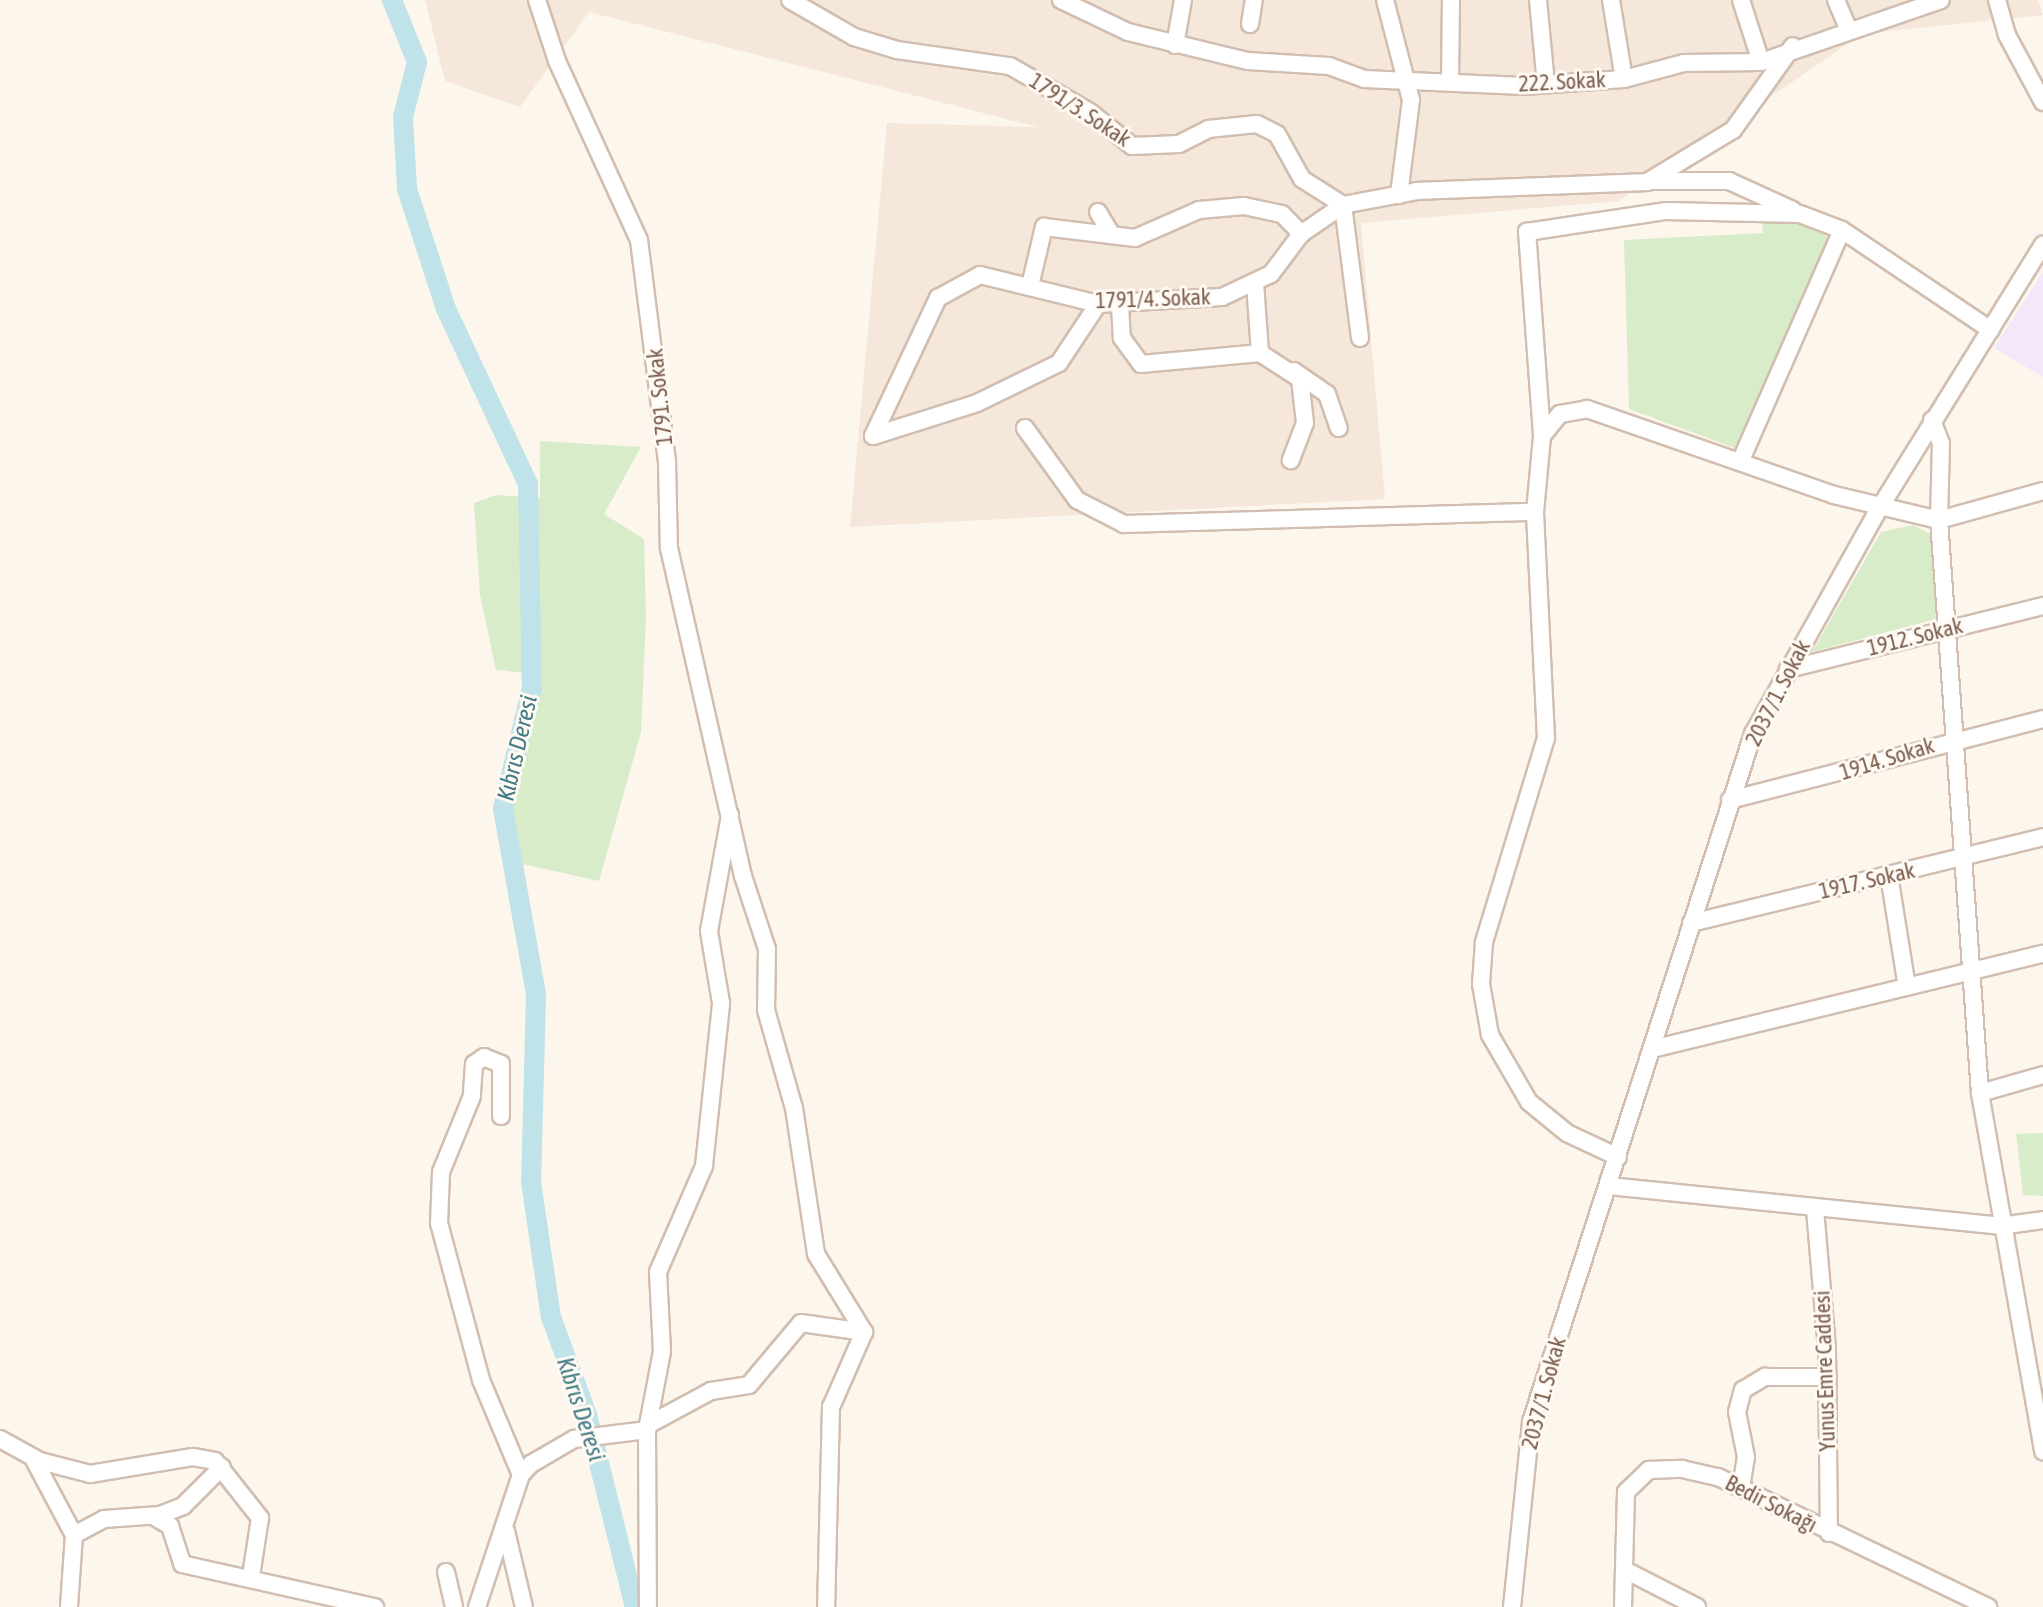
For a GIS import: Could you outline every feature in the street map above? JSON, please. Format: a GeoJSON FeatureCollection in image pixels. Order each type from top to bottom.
{"type":"FeatureCollection","features":[{"type":"Feature","properties":{"kind":"street","name":"1791. Sokak"},"geometry":{"type":"LineString","coordinates":[[537,0],[557,61],[639,240],[666,449],[669,548],[767,949],[766,1010],[794,1108],[816,1254],[864,1332]]}},
{"type":"Feature","properties":{"kind":"street","name":"1791/3. Sokak"},"geometry":{"type":"LineString","coordinates":[[790,0],[854,37],[897,50],[1010,66],[1090,112],[1132,146],[1179,144],[1208,129],[1257,124],[1277,134],[1302,179],[1343,205]]}},
{"type":"Feature","properties":{"kind":"street"},"geometry":{"type":"LineString","coordinates":[[1061,0],[1175,45],[1183,0]]}},
{"type":"Feature","properties":{"kind":"street"},"geometry":{"type":"LineString","coordinates":[[1250,24],[1254,0]]}},
{"type":"Feature","properties":{"kind":"street"},"geometry":{"type":"LineString","coordinates":[[1385,0],[1404,77],[1410,138],[1399,195]]}},
{"type":"Feature","properties":{"kind":"street"},"geometry":{"type":"LineString","coordinates":[[1450,80],[1451,0]]}},
{"type":"Feature","properties":{"kind":"street"},"geometry":{"type":"LineString","coordinates":[[1538,0],[1546,84]]}},
{"type":"Feature","properties":{"kind":"street"},"geometry":{"type":"LineString","coordinates":[[1611,0],[1624,79]]}},
{"type":"Feature","properties":{"kind":"street"},"geometry":{"type":"LineString","coordinates":[[1741,0],[1761,62]]}},
{"type":"Feature","properties":{"kind":"street"},"geometry":{"type":"LineString","coordinates":[[1836,0],[1848,28]]}},
{"type":"Feature","properties":{"kind":"street","name":"222. Sokak"},"geometry":{"type":"LineString","coordinates":[[1175,45],[1248,61],[1329,66],[1364,79],[1404,77],[1546,84],[1624,79],[1684,63],[1761,62],[1793,46],[1941,0]]}},
{"type":"Feature","properties":{"kind":"street"},"geometry":{"type":"LineString","coordinates":[[1997,0],[2007,35],[2043,102]]}},
{"type":"Feature","properties":{"kind":"street"},"geometry":{"type":"LineString","coordinates":[[1647,182],[1733,130],[1793,46]]}},
{"type":"Feature","properties":{"kind":"street"},"geometry":{"type":"LineString","coordinates":[[1360,338],[1343,205],[1399,195],[1647,182],[1701,175],[1729,181],[1842,230],[1991,330]]}},
{"type":"Feature","properties":{"kind":"street","name":"1791/4. Sokak"},"geometry":{"type":"LineString","coordinates":[[1098,304],[1059,363],[977,403],[873,436],[938,298],[980,275],[1098,304],[1222,297],[1271,274],[1301,234],[1343,205]]}},
{"type":"Feature","properties":{"kind":"street"},"geometry":{"type":"LineString","coordinates":[[1030,286],[1044,227],[1112,235],[1149,235],[1199,210],[1244,206],[1282,214],[1301,234]]}},
{"type":"Feature","properties":{"kind":"street"},"geometry":{"type":"LineString","coordinates":[[1618,1157],[1567,1133],[1529,1102],[1505,1068],[1483,1014],[1484,942],[1546,738],[1535,512],[1542,436],[1527,232],[1666,211],[1800,214]]}},
{"type":"Feature","properties":{"kind":"street"},"geometry":{"type":"LineString","coordinates":[[1098,212],[1112,235]]}},
{"type":"Feature","properties":{"kind":"street"},"geometry":{"type":"LineString","coordinates":[[1741,460],[1842,230]]}},
{"type":"Feature","properties":{"kind":"street","name":"2037/1. Sokak"},"geometry":{"type":"LineString","coordinates":[[1512,1607],[1531,1422],[1730,800],[1788,669],[1932,420],[2043,245]]}},
{"type":"Feature","properties":{"kind":"street"},"geometry":{"type":"LineString","coordinates":[[1255,283],[1260,353]]}},
{"type":"Feature","properties":{"kind":"street"},"geometry":{"type":"LineString","coordinates":[[1120,304],[1122,338],[1141,364],[1260,353],[1288,370],[1311,377],[1327,394],[1339,428]]}},
{"type":"Feature","properties":{"kind":"street"},"geometry":{"type":"LineString","coordinates":[[1288,370],[1306,392],[1305,423],[1291,460]]}},
{"type":"Feature","properties":{"kind":"street"},"geometry":{"type":"LineString","coordinates":[[1542,436],[1560,414],[1603,411],[1879,509],[1939,520],[2043,491]]}},
{"type":"Feature","properties":{"kind":"street"},"geometry":{"type":"LineString","coordinates":[[1932,420],[1941,443],[1939,520],[1980,1093],[2000,1226],[2043,1451]]}},
{"type":"Feature","properties":{"kind":"street"},"geometry":{"type":"LineString","coordinates":[[1025,428],[1077,500],[1124,524],[1535,512]]}},
{"type":"Feature","properties":{"kind":"street","name":"1912. Sokak"},"geometry":{"type":"LineString","coordinates":[[1788,669],[2043,606]]}},
{"type":"Feature","properties":{"kind":"street","name":"1914. Sokak"},"geometry":{"type":"LineString","coordinates":[[1730,800],[1863,770],[1954,739],[2043,719]]}},
{"type":"Feature","properties":{"kind":"street"},"geometry":{"type":"LineString","coordinates":[[648,1607],[648,1428],[662,1351],[658,1272],[704,1166],[721,1003],[709,931],[732,810]]}},
{"type":"Feature","properties":{"kind":"street","name":"1917. Sokak"},"geometry":{"type":"LineString","coordinates":[[1691,923],[2043,837]]}},
{"type":"Feature","properties":{"kind":"street"},"geometry":{"type":"LineString","coordinates":[[1889,875],[1907,987]]}},
{"type":"Feature","properties":{"kind":"street"},"geometry":{"type":"LineString","coordinates":[[1652,1049],[2043,954]]}},
{"type":"Feature","properties":{"kind":"street"},"geometry":{"type":"LineString","coordinates":[[477,1607],[506,1530],[521,1475],[481,1380],[439,1223],[441,1172],[472,1096],[474,1064],[484,1057],[501,1064],[501,1116]]}},
{"type":"Feature","properties":{"kind":"street"},"geometry":{"type":"LineString","coordinates":[[1980,1093],[2043,1075]]}},
{"type":"Feature","properties":{"kind":"street"},"geometry":{"type":"LineString","coordinates":[[1609,1186],[2000,1226],[2043,1220]]}},
{"type":"Feature","properties":{"kind":"street","name":"Yunus Emre Caddesi"},"geometry":{"type":"LineString","coordinates":[[1815,1209],[1828,1377],[1829,1533]]}},
{"type":"Feature","properties":{"kind":"street"},"geometry":{"type":"LineString","coordinates":[[521,1475],[574,1439],[648,1428],[711,1391],[749,1385],[801,1323],[864,1332],[834,1391],[826,1441],[826,1607]]}},
{"type":"Feature","properties":{"kind":"street"},"geometry":{"type":"LineString","coordinates":[[1741,1488],[1746,1457],[1737,1412],[1743,1390],[1765,1377],[1828,1377]]}},
{"type":"Feature","properties":{"kind":"street"},"geometry":{"type":"LineString","coordinates":[[0,1439],[33,1458],[90,1474],[193,1457],[222,1467],[260,1518],[251,1576]]}},
{"type":"Feature","properties":{"kind":"street"},"geometry":{"type":"LineString","coordinates":[[33,1458],[74,1535],[69,1607]]}},
{"type":"Feature","properties":{"kind":"street"},"geometry":{"type":"LineString","coordinates":[[74,1535],[104,1519],[153,1516],[193,1500],[222,1467]]}},
{"type":"Feature","properties":{"kind":"street","name":"Bedir Sokağı"},"geometry":{"type":"LineString","coordinates":[[1623,1607],[1627,1571],[1624,1513],[1636,1478],[1682,1469],[1741,1488],[1988,1607]]}},
{"type":"Feature","properties":{"kind":"street"},"geometry":{"type":"LineString","coordinates":[[153,1516],[170,1526],[182,1564],[251,1576],[375,1607]]}},
{"type":"Feature","properties":{"kind":"street"},"geometry":{"type":"LineString","coordinates":[[506,1530],[524,1607]]}},
{"type":"Feature","properties":{"kind":"street"},"geometry":{"type":"LineString","coordinates":[[1627,1571],[1697,1607]]}},
{"type":"Feature","properties":{"kind":"street"},"geometry":{"type":"LineString","coordinates":[[446,1572],[454,1607]]}},
{"type":"Feature","properties":{"kind":"shaded area"},"geometry":{"type":"Polygon","coordinates":[[[425,0],[2038,0],[2043,15],[1862,34],[1619,201],[1361,223],[1385,499],[850,527],[887,123],[1038,127],[589,12],[520,107],[445,81],[425,0]]]}},
{"type":"Feature","properties":{"kind":"shaded area"},"geometry":{"type":"Polygon","coordinates":[[[2043,272],[2043,377],[1994,348],[2043,272]]]}},
{"type":"Feature","properties":{"kind":"green space"},"geometry":{"type":"Polygon","coordinates":[[[1762,222],[1811,225],[1833,241],[1740,450],[1629,409],[1624,240],[1763,233],[1762,222]]]}},
{"type":"Feature","properties":{"kind":"green space"},"geometry":{"type":"Polygon","coordinates":[[[540,441],[641,447],[604,514],[644,539],[646,618],[641,732],[599,881],[518,863],[506,825],[537,674],[496,670],[480,595],[474,503],[496,495],[540,498],[540,441]]]}},
{"type":"Feature","properties":{"kind":"green space"},"geometry":{"type":"Polygon","coordinates":[[[1913,525],[1931,534],[1936,619],[1812,652],[1881,532],[1913,525]]]}},
{"type":"Feature","properties":{"kind":"green space"},"geometry":{"type":"Polygon","coordinates":[[[2043,1133],[2043,1196],[2023,1195],[2016,1134],[2043,1133]]]}},
{"type":"Feature","properties":{"kind":"waterway","name":"Kıbrıs Deresi"},"geometry":{"type":"LineString","coordinates":[[392,0],[417,62],[403,117],[407,189],[446,309],[528,484],[532,687],[503,809],[536,995],[531,1182],[551,1317],[587,1415],[635,1607]]}}]}
